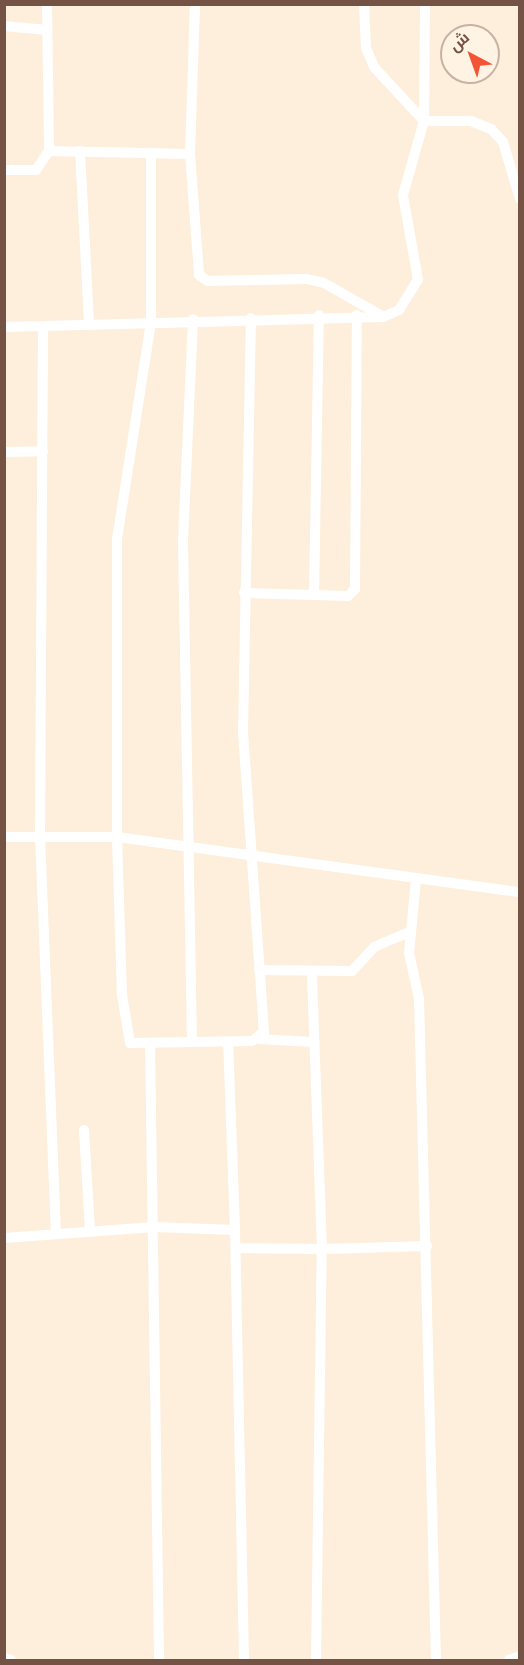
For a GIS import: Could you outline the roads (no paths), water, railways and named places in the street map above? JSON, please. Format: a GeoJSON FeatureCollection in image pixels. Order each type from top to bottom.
{"type":"FeatureCollection","features":[{"type":"Feature","properties":{"kind":"street"},"geometry":{"type":"LineString","coordinates":[[4,170],[36,170],[49,151],[47,4]]}},
{"type":"Feature","properties":{"kind":"street"},"geometry":{"type":"LineString","coordinates":[[195,4],[190,154],[197,270],[202,279],[307,279],[324,283],[382,316]]}},
{"type":"Feature","properties":{"kind":"street"},"geometry":{"type":"LineString","coordinates":[[364,4],[366,48],[374,68],[424,122],[471,121],[491,129],[503,142],[519,199]]}},
{"type":"Feature","properties":{"kind":"street"},"geometry":{"type":"LineString","coordinates":[[4,327],[319,315],[382,316],[399,310],[418,280],[403,195],[424,122],[425,4]]}},
{"type":"Feature","properties":{"kind":"street"},"geometry":{"type":"LineString","coordinates":[[4,26],[47,30]]}},
{"type":"Feature","properties":{"kind":"street"},"geometry":{"type":"LineString","coordinates":[[49,151],[190,154]]}},
{"type":"Feature","properties":{"kind":"street"},"geometry":{"type":"LineString","coordinates":[[80,151],[89,324]]}},
{"type":"Feature","properties":{"kind":"street"},"geometry":{"type":"LineString","coordinates":[[151,153],[151,322],[117,538],[117,837],[125,1037],[130,1043],[228,1042],[259,1039],[314,1042]]}},
{"type":"Feature","properties":{"kind":"street"},"geometry":{"type":"LineString","coordinates":[[314,595],[319,315]]}},
{"type":"Feature","properties":{"kind":"street"},"geometry":{"type":"LineString","coordinates":[[244,593],[348,596],[357,583],[357,315]]}},
{"type":"Feature","properties":{"kind":"street"},"geometry":{"type":"LineString","coordinates":[[251,318],[244,593],[250,858],[264,1032],[259,1039]]}},
{"type":"Feature","properties":{"kind":"street"},"geometry":{"type":"LineString","coordinates":[[192,1042],[184,847],[183,540],[193,320]]}},
{"type":"Feature","properties":{"kind":"street"},"geometry":{"type":"LineString","coordinates":[[43,326],[40,836],[56,1234]]}},
{"type":"Feature","properties":{"kind":"street"},"geometry":{"type":"LineString","coordinates":[[4,452],[43,451]]}},
{"type":"Feature","properties":{"kind":"street"},"geometry":{"type":"LineString","coordinates":[[4,837],[117,837],[250,858],[519,892]]}},
{"type":"Feature","properties":{"kind":"street"},"geometry":{"type":"LineString","coordinates":[[416,879],[409,932],[409,962],[419,999],[436,1660]]}},
{"type":"Feature","properties":{"kind":"street"},"geometry":{"type":"LineString","coordinates":[[259,970],[352,971],[374,946],[409,932]]}},
{"type":"Feature","properties":{"kind":"street"},"geometry":{"type":"LineString","coordinates":[[312,971],[322,1249],[316,1660]]}},
{"type":"Feature","properties":{"kind":"street"},"geometry":{"type":"LineString","coordinates":[[228,1042],[236,1248],[244,1660]]}},
{"type":"Feature","properties":{"kind":"street"},"geometry":{"type":"LineString","coordinates":[[150,1043],[155,1227],[159,1660]]}},
{"type":"Feature","properties":{"kind":"street"},"geometry":{"type":"LineString","coordinates":[[84,1130],[90,1232]]}},
{"type":"Feature","properties":{"kind":"street"},"geometry":{"type":"LineString","coordinates":[[4,1238],[155,1227],[235,1230]]}},
{"type":"Feature","properties":{"kind":"street"},"geometry":{"type":"LineString","coordinates":[[236,1248],[322,1249],[427,1246]]}},
{"type":"Feature","properties":{"kind":"street"},"geometry":{"type":"LineString","coordinates":[[509,1660],[519,1656]]}},
{"type":"Feature","properties":{"kind":"street"},"geometry":{"type":"LineString","coordinates":[[4,1658],[10,1660]]}}]}
